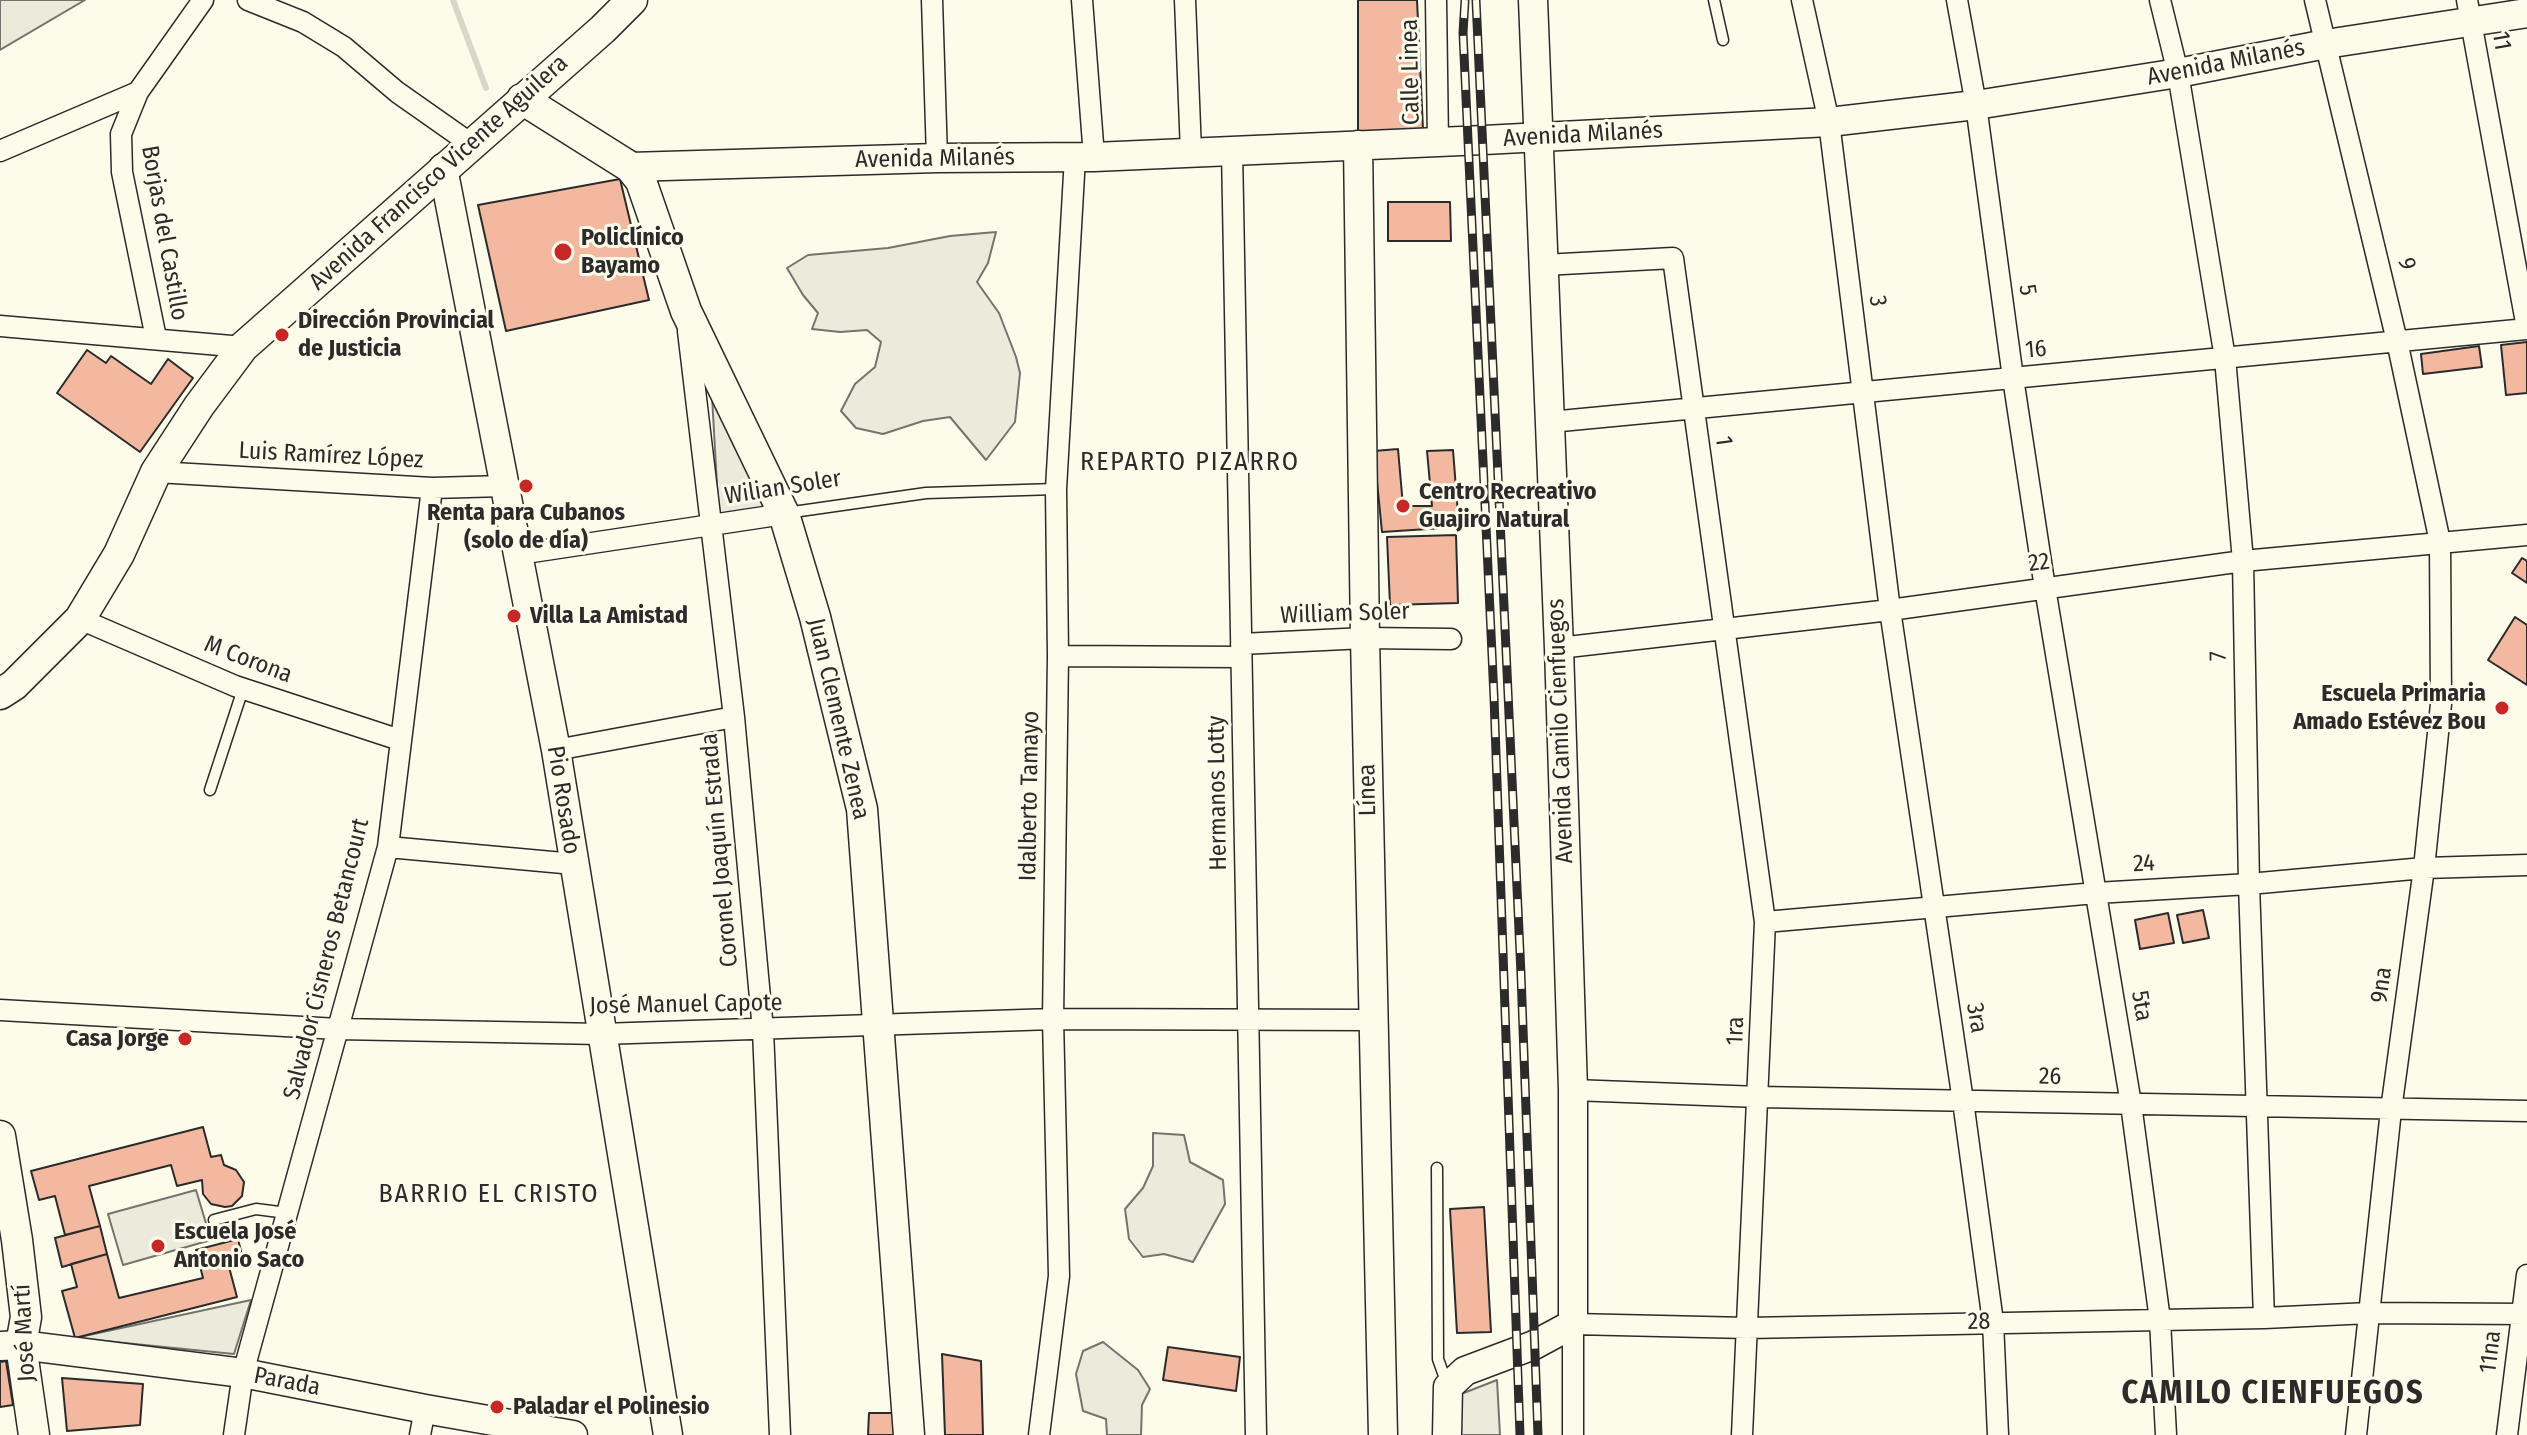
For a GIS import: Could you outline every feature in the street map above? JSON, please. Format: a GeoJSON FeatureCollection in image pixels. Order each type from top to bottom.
{"type":"FeatureCollection","features":[{"type":"Feature","properties":{"kind":"main road","name":"Avenida Francisco Vicente Aguilera"},"geometry":{"type":"LineString","coordinates":[[0,694],[14,685],[80,619],[119,554],[156,472],[199,406],[243,347],[632,0]]}},
{"type":"Feature","properties":{"kind":"main road"},"geometry":{"type":"LineString","coordinates":[[522,99],[630,167]]}},
{"type":"Feature","properties":{"kind":"main road","name":"Juan Clemente Zenea"},"geometry":{"type":"LineString","coordinates":[[630,167],[641,181],[686,311],[784,514],[831,677],[862,809],[909,1435]]}},
{"type":"Feature","properties":{"kind":"main road","name":"José Martí"},"geometry":{"type":"LineString","coordinates":[[0,1136],[9,1243],[26,1317],[10,1345],[34,1435]]}},
{"type":"Feature","properties":{"kind":"street","name":"Borjas del Castillo"},"geometry":{"type":"LineString","coordinates":[[156,338],[122,172],[121,134],[138,92],[203,0]]}},
{"type":"Feature","properties":{"kind":"street"},"geometry":{"type":"LineString","coordinates":[[248,0],[303,22],[344,47],[397,92],[471,144]]}},
{"type":"Feature","properties":{"kind":"street"},"geometry":{"type":"LineString","coordinates":[[932,0],[937,158]]}},
{"type":"Feature","properties":{"kind":"street","name":"Idalberto Tamayo"},"geometry":{"type":"LineString","coordinates":[[1039,1435],[1059,1276],[1053,1019],[1058,656],[1056,489],[1084,157],[1082,0]]}},
{"type":"Feature","properties":{"kind":"street"},"geometry":{"type":"LineString","coordinates":[[1185,0],[1191,152]]}},
{"type":"Feature","properties":{"kind":"street","name":"Calle Linea"},"geometry":{"type":"LineString","coordinates":[[1436,0],[1438,142]]}},
{"type":"Feature","properties":{"kind":"street","name":"Avenida Camilo Cienfuegos"},"geometry":{"type":"LineString","coordinates":[[1533,0],[1573,1090],[1573,1324]]}},
{"type":"Feature","properties":{"kind":"street","name":"3"},"geometry":{"type":"LineString","coordinates":[[1802,0],[1829,122],[1890,610]]}},
{"type":"Feature","properties":{"kind":"street","name":"5"},"geometry":{"type":"LineString","coordinates":[[1957,0],[1976,105],[2045,588]]}},
{"type":"Feature","properties":{"kind":"street","name":"7"},"geometry":{"type":"LineString","coordinates":[[2160,0],[2178,73],[2225,358],[2243,561],[2249,884],[2264,1318]]}},
{"type":"Feature","properties":{"kind":"street","name":"9"},"geometry":{"type":"LineString","coordinates":[[2315,0],[2397,341],[2440,542]]}},
{"type":"Feature","properties":{"kind":"street","name":"Avenida Milanés"},"geometry":{"type":"LineString","coordinates":[[630,167],[1084,157],[1829,122],[1976,105],[2178,73],[2326,44],[2469,11],[2527,13]]}},
{"type":"Feature","properties":{"kind":"street","name":"11"},"geometry":{"type":"LineString","coordinates":[[2469,11],[2527,329]]}},
{"type":"Feature","properties":{"kind":"street"},"geometry":{"type":"LineString","coordinates":[[0,151],[138,92]]}},
{"type":"Feature","properties":{"kind":"street","name":"Línea"},"geometry":{"type":"LineString","coordinates":[[1358,145],[1365,638],[1383,1435]]}},
{"type":"Feature","properties":{"kind":"street","name":"Hermanos Lotty"},"geometry":{"type":"LineString","coordinates":[[1232,150],[1256,1435]]}},
{"type":"Feature","properties":{"kind":"street","name":"Pio Rosado"},"geometry":{"type":"LineString","coordinates":[[443,168],[556,750],[668,1435]]}},
{"type":"Feature","properties":{"kind":"street","name":"1"},"geometry":{"type":"LineString","coordinates":[[1544,265],[1673,258],[1724,631]]}},
{"type":"Feature","properties":{"kind":"street","name":"Coronel Joaquín Estrada"},"geometry":{"type":"LineString","coordinates":[[686,311],[734,717],[763,1030],[780,1435]]}},
{"type":"Feature","properties":{"kind":"street"},"geometry":{"type":"LineString","coordinates":[[0,326],[243,347]]}},
{"type":"Feature","properties":{"kind":"street","name":"16"},"geometry":{"type":"LineString","coordinates":[[1550,422],[2527,329]]}},
{"type":"Feature","properties":{"kind":"street","name":"Luis Ramírez López"},"geometry":{"type":"LineString","coordinates":[[156,472],[432,488],[504,486]]}},
{"type":"Feature","properties":{"kind":"street","name":"Salvador Cisneros Betancourt"},"geometry":{"type":"LineString","coordinates":[[234,1435],[243,1373],[388,847],[432,488]]}},
{"type":"Feature","properties":{"kind":"street","name":"Wilian Soler"},"geometry":{"type":"LineString","coordinates":[[519,554],[784,514]]}},
{"type":"Feature","properties":{"kind":"street","name":"22"},"geometry":{"type":"LineString","coordinates":[[1559,648],[1890,610],[2243,561],[2527,535]]}},
{"type":"Feature","properties":{"kind":"street","name":"9na"},"geometry":{"type":"LineString","coordinates":[[2356,1435],[2391,1110],[2424,868],[2441,704],[2440,542]]}},
{"type":"Feature","properties":{"kind":"street","name":"5ta"},"geometry":{"type":"LineString","coordinates":[[2045,588],[2131,1104],[2160,1320],[2166,1435]]}},
{"type":"Feature","properties":{"kind":"street","name":"3ra"},"geometry":{"type":"LineString","coordinates":[[1890,610],[1993,1322],[1998,1435]]}},
{"type":"Feature","properties":{"kind":"street","name":"M Corona"},"geometry":{"type":"LineString","coordinates":[[80,619],[243,689],[400,740]]}},
{"type":"Feature","properties":{"kind":"street","name":"1ra"},"geometry":{"type":"LineString","coordinates":[[1724,631],[1765,922],[1742,1435]]}},
{"type":"Feature","properties":{"kind":"street","name":"William Soler"},"geometry":{"type":"LineString","coordinates":[[1058,656],[1241,651],[1365,638],[1451,639]]}},
{"type":"Feature","properties":{"kind":"street"},"geometry":{"type":"LineString","coordinates":[[556,750],[734,717]]}},
{"type":"Feature","properties":{"kind":"street"},"geometry":{"type":"LineString","coordinates":[[388,847],[574,864]]}},
{"type":"Feature","properties":{"kind":"street","name":"24"},"geometry":{"type":"LineString","coordinates":[[1765,922],[2424,868],[2527,865]]}},
{"type":"Feature","properties":{"kind":"street","name":"José Manuel Capote"},"geometry":{"type":"LineString","coordinates":[[0,1010],[338,1029],[601,1034],[1053,1019],[1373,1020]]}},
{"type":"Feature","properties":{"kind":"street","name":"26"},"geometry":{"type":"LineString","coordinates":[[1573,1090],[1759,1097],[2527,1111]]}},
{"type":"Feature","properties":{"kind":"street","name":"11na"},"geometry":{"type":"LineString","coordinates":[[2507,1435],[2527,1275]]}},
{"type":"Feature","properties":{"kind":"street","name":"28"},"geometry":{"type":"LineString","coordinates":[[1448,1387],[1465,1371],[1541,1342],[1573,1324],[1747,1328],[2264,1318],[2369,1313],[2524,1314]]}},
{"type":"Feature","properties":{"kind":"street"},"geometry":{"type":"LineString","coordinates":[[1573,1324],[1573,1435]]}},
{"type":"Feature","properties":{"kind":"street","name":"Parada"},"geometry":{"type":"LineString","coordinates":[[10,1345],[243,1373],[423,1422],[573,1435]]}},
{"type":"Feature","properties":{"kind":"street"},"geometry":{"type":"LineString","coordinates":[[1447,1435],[1448,1387]]}},
{"type":"Feature","properties":{"kind":"lane"},"geometry":{"type":"LineString","coordinates":[[1714,0],[1723,40]]}},
{"type":"Feature","properties":{"kind":"lane","name":"Wilian Soler"},"geometry":{"type":"LineString","coordinates":[[784,514],[926,493],[1056,489]]}},
{"type":"Feature","properties":{"kind":"lane"},"geometry":{"type":"LineString","coordinates":[[210,790],[243,689]]}},
{"type":"Feature","properties":{"kind":"lane"},"geometry":{"type":"LineString","coordinates":[[1437,1168],[1438,1359],[1448,1387]]}},
{"type":"Feature","properties":{"kind":"lane"},"geometry":{"type":"LineString","coordinates":[[214,1220],[256,1209],[287,1213]]}},
{"type":"Feature","properties":{"kind":"shaded area"},"geometry":{"type":"Polygon","coordinates":[[[0,0],[85,0],[0,50],[0,0]]]}},
{"type":"Feature","properties":{"kind":"shaded area"},"geometry":{"type":"Polygon","coordinates":[[[996,232],[988,263],[977,282],[999,313],[1016,357],[1020,373],[1015,422],[986,460],[950,417],[923,421],[883,434],[856,428],[841,411],[855,384],[875,367],[881,342],[867,330],[840,332],[812,329],[818,313],[787,268],[808,255],[888,248],[950,236],[996,232]]]}},
{"type":"Feature","properties":{"kind":"shaded area"},"geometry":{"type":"Polygon","coordinates":[[[712,396],[773,513],[719,521],[712,396]]]}},
{"type":"Feature","properties":{"kind":"shaded area"},"geometry":{"type":"Polygon","coordinates":[[[1153,1133],[1184,1135],[1190,1162],[1223,1180],[1225,1204],[1193,1262],[1164,1254],[1143,1257],[1129,1239],[1125,1209],[1143,1188],[1153,1166],[1153,1133]]]}},
{"type":"Feature","properties":{"kind":"shaded area"},"geometry":{"type":"Polygon","coordinates":[[[196,1190],[211,1240],[123,1265],[108,1214],[196,1190]]]}},
{"type":"Feature","properties":{"kind":"shaded area"},"geometry":{"type":"Polygon","coordinates":[[[251,1300],[234,1354],[75,1338],[251,1300]]]}},
{"type":"Feature","properties":{"kind":"shaded area"},"geometry":{"type":"Polygon","coordinates":[[[1103,1342],[1138,1370],[1150,1389],[1142,1405],[1141,1435],[1107,1435],[1106,1419],[1083,1411],[1076,1374],[1083,1351],[1103,1342]]]}},
{"type":"Feature","properties":{"kind":"shaded area"},"geometry":{"type":"Polygon","coordinates":[[[1497,1380],[1500,1435],[1454,1435],[1456,1396],[1497,1380]]]}},
{"type":"Feature","properties":{"kind":"building"},"geometry":{"type":"Polygon","coordinates":[[[1358,0],[1417,0],[1423,129],[1358,133],[1358,0]]]}},
{"type":"Feature","properties":{"kind":"building","name":"Policlínico Bayamo"},"geometry":{"type":"Polygon","coordinates":[[[620,179],[649,300],[506,331],[478,205],[620,179]]]}},
{"type":"Feature","properties":{"kind":"building"},"geometry":{"type":"Polygon","coordinates":[[[1388,202],[1450,202],[1451,241],[1388,241],[1388,202]]]}},
{"type":"Feature","properties":{"kind":"building"},"geometry":{"type":"Polygon","coordinates":[[[2527,342],[2527,393],[2506,395],[2501,345],[2527,342]]]}},
{"type":"Feature","properties":{"kind":"building"},"geometry":{"type":"Polygon","coordinates":[[[2479,346],[2482,367],[2423,374],[2421,354],[2479,346]]]}},
{"type":"Feature","properties":{"kind":"building"},"geometry":{"type":"Polygon","coordinates":[[[87,350],[106,363],[111,356],[151,384],[168,359],[193,378],[140,452],[57,393],[87,350]]]}},
{"type":"Feature","properties":{"kind":"building"},"geometry":{"type":"Polygon","coordinates":[[[1398,449],[1403,506],[1432,506],[1427,451],[1453,450],[1459,527],[1382,532],[1374,451],[1398,449]]]}},
{"type":"Feature","properties":{"kind":"building"},"geometry":{"type":"Polygon","coordinates":[[[1456,535],[1458,603],[1390,605],[1387,537],[1456,535]]]}},
{"type":"Feature","properties":{"kind":"building"},"geometry":{"type":"Polygon","coordinates":[[[2522,558],[2527,561],[2527,583],[2512,573],[2522,558]]]}},
{"type":"Feature","properties":{"kind":"building"},"geometry":{"type":"Polygon","coordinates":[[[2515,617],[2527,625],[2527,685],[2488,660],[2515,617]]]}},
{"type":"Feature","properties":{"kind":"building"},"geometry":{"type":"Polygon","coordinates":[[[2203,910],[2209,938],[2183,943],[2177,915],[2203,910]]]}},
{"type":"Feature","properties":{"kind":"building"},"geometry":{"type":"Polygon","coordinates":[[[2168,913],[2174,943],[2140,949],[2135,920],[2168,913]]]}},
{"type":"Feature","properties":{"kind":"building"},"geometry":{"type":"Polygon","coordinates":[[[203,1127],[211,1157],[221,1155],[224,1165],[236,1170],[244,1182],[242,1196],[232,1206],[211,1204],[203,1194],[202,1180],[177,1186],[171,1165],[89,1186],[100,1226],[65,1235],[55,1196],[39,1200],[31,1171],[203,1127]]]}},
{"type":"Feature","properties":{"kind":"building"},"geometry":{"type":"Polygon","coordinates":[[[1484,1207],[1491,1332],[1457,1333],[1450,1209],[1484,1207]]]}},
{"type":"Feature","properties":{"kind":"building"},"geometry":{"type":"Polygon","coordinates":[[[100,1226],[107,1254],[62,1267],[55,1238],[100,1226]]]}},
{"type":"Feature","properties":{"kind":"building"},"geometry":{"type":"Polygon","coordinates":[[[238,1239],[244,1263],[229,1267],[237,1297],[75,1338],[62,1291],[77,1287],[71,1264],[107,1254],[119,1298],[203,1278],[196,1250],[238,1239]]]}},
{"type":"Feature","properties":{"kind":"building"},"geometry":{"type":"Polygon","coordinates":[[[1168,1347],[1240,1357],[1236,1391],[1163,1380],[1168,1347]]]}},
{"type":"Feature","properties":{"kind":"building"},"geometry":{"type":"Polygon","coordinates":[[[942,1354],[981,1361],[983,1435],[945,1435],[942,1354]]]}},
{"type":"Feature","properties":{"kind":"building"},"geometry":{"type":"Polygon","coordinates":[[[6,1361],[13,1405],[0,1407],[0,1362],[6,1361]]]}},
{"type":"Feature","properties":{"kind":"building"},"geometry":{"type":"Polygon","coordinates":[[[62,1378],[143,1384],[140,1425],[67,1431],[62,1378]]]}},
{"type":"Feature","properties":{"kind":"building"},"geometry":{"type":"Polygon","coordinates":[[[869,1413],[894,1413],[895,1435],[868,1435],[869,1413]]]}},
{"type":"Feature","properties":{"kind":"waterway"},"geometry":{"type":"LineString","coordinates":[[453,0],[486,88]]}},
{"type":"Feature","properties":{"kind":"railway"},"geometry":{"type":"LineString","coordinates":[[1465,0],[1463,33],[1494,697],[1520,1435]]}},
{"type":"Feature","properties":{"kind":"railway"},"geometry":{"type":"LineString","coordinates":[[1476,0],[1521,974],[1538,1435]]}},
{"type":"Feature","properties":{"kind":"place","name":"Policlínico Bayamo"},"geometry":{"type":"Point","coordinates":[563,252]}},
{"type":"Feature","properties":{"kind":"place","name":"Dirección Provincial de Justicia"},"geometry":{"type":"Point","coordinates":[282,335]}},
{"type":"Feature","properties":{"kind":"place","name":"Renta para Cubanos (solo de día)"},"geometry":{"type":"Point","coordinates":[526,486]}},
{"type":"Feature","properties":{"kind":"place","name":"Centro Recreativo Guajiro Natural"},"geometry":{"type":"Point","coordinates":[1403,506]}},
{"type":"Feature","properties":{"kind":"place","name":"Villa La Amistad"},"geometry":{"type":"Point","coordinates":[514,616]}},
{"type":"Feature","properties":{"kind":"place","name":"Escuela Primaria Amado Estévez Bou"},"geometry":{"type":"Point","coordinates":[2502,708]}},
{"type":"Feature","properties":{"kind":"place","name":"Casa Jorge"},"geometry":{"type":"Point","coordinates":[185,1039]}},
{"type":"Feature","properties":{"kind":"place","name":"Escuela José Antonio Saco"},"geometry":{"type":"Point","coordinates":[158,1246]}},
{"type":"Feature","properties":{"kind":"place","name":"Paladar el Polinesio"},"geometry":{"type":"Point","coordinates":[497,1407]}},
{"type":"Feature","properties":{"kind":"district","name":"REPARTO PIZARRO"},"geometry":{"type":"Point","coordinates":[1190,463]}},
{"type":"Feature","properties":{"kind":"district","name":"BARRIO EL CRISTO"},"geometry":{"type":"Point","coordinates":[489,1195]}},
{"type":"Feature","properties":{"kind":"district","name":"CAMILO CIENFUEGOS"},"geometry":{"type":"Point","coordinates":[2273,1394]}}]}
